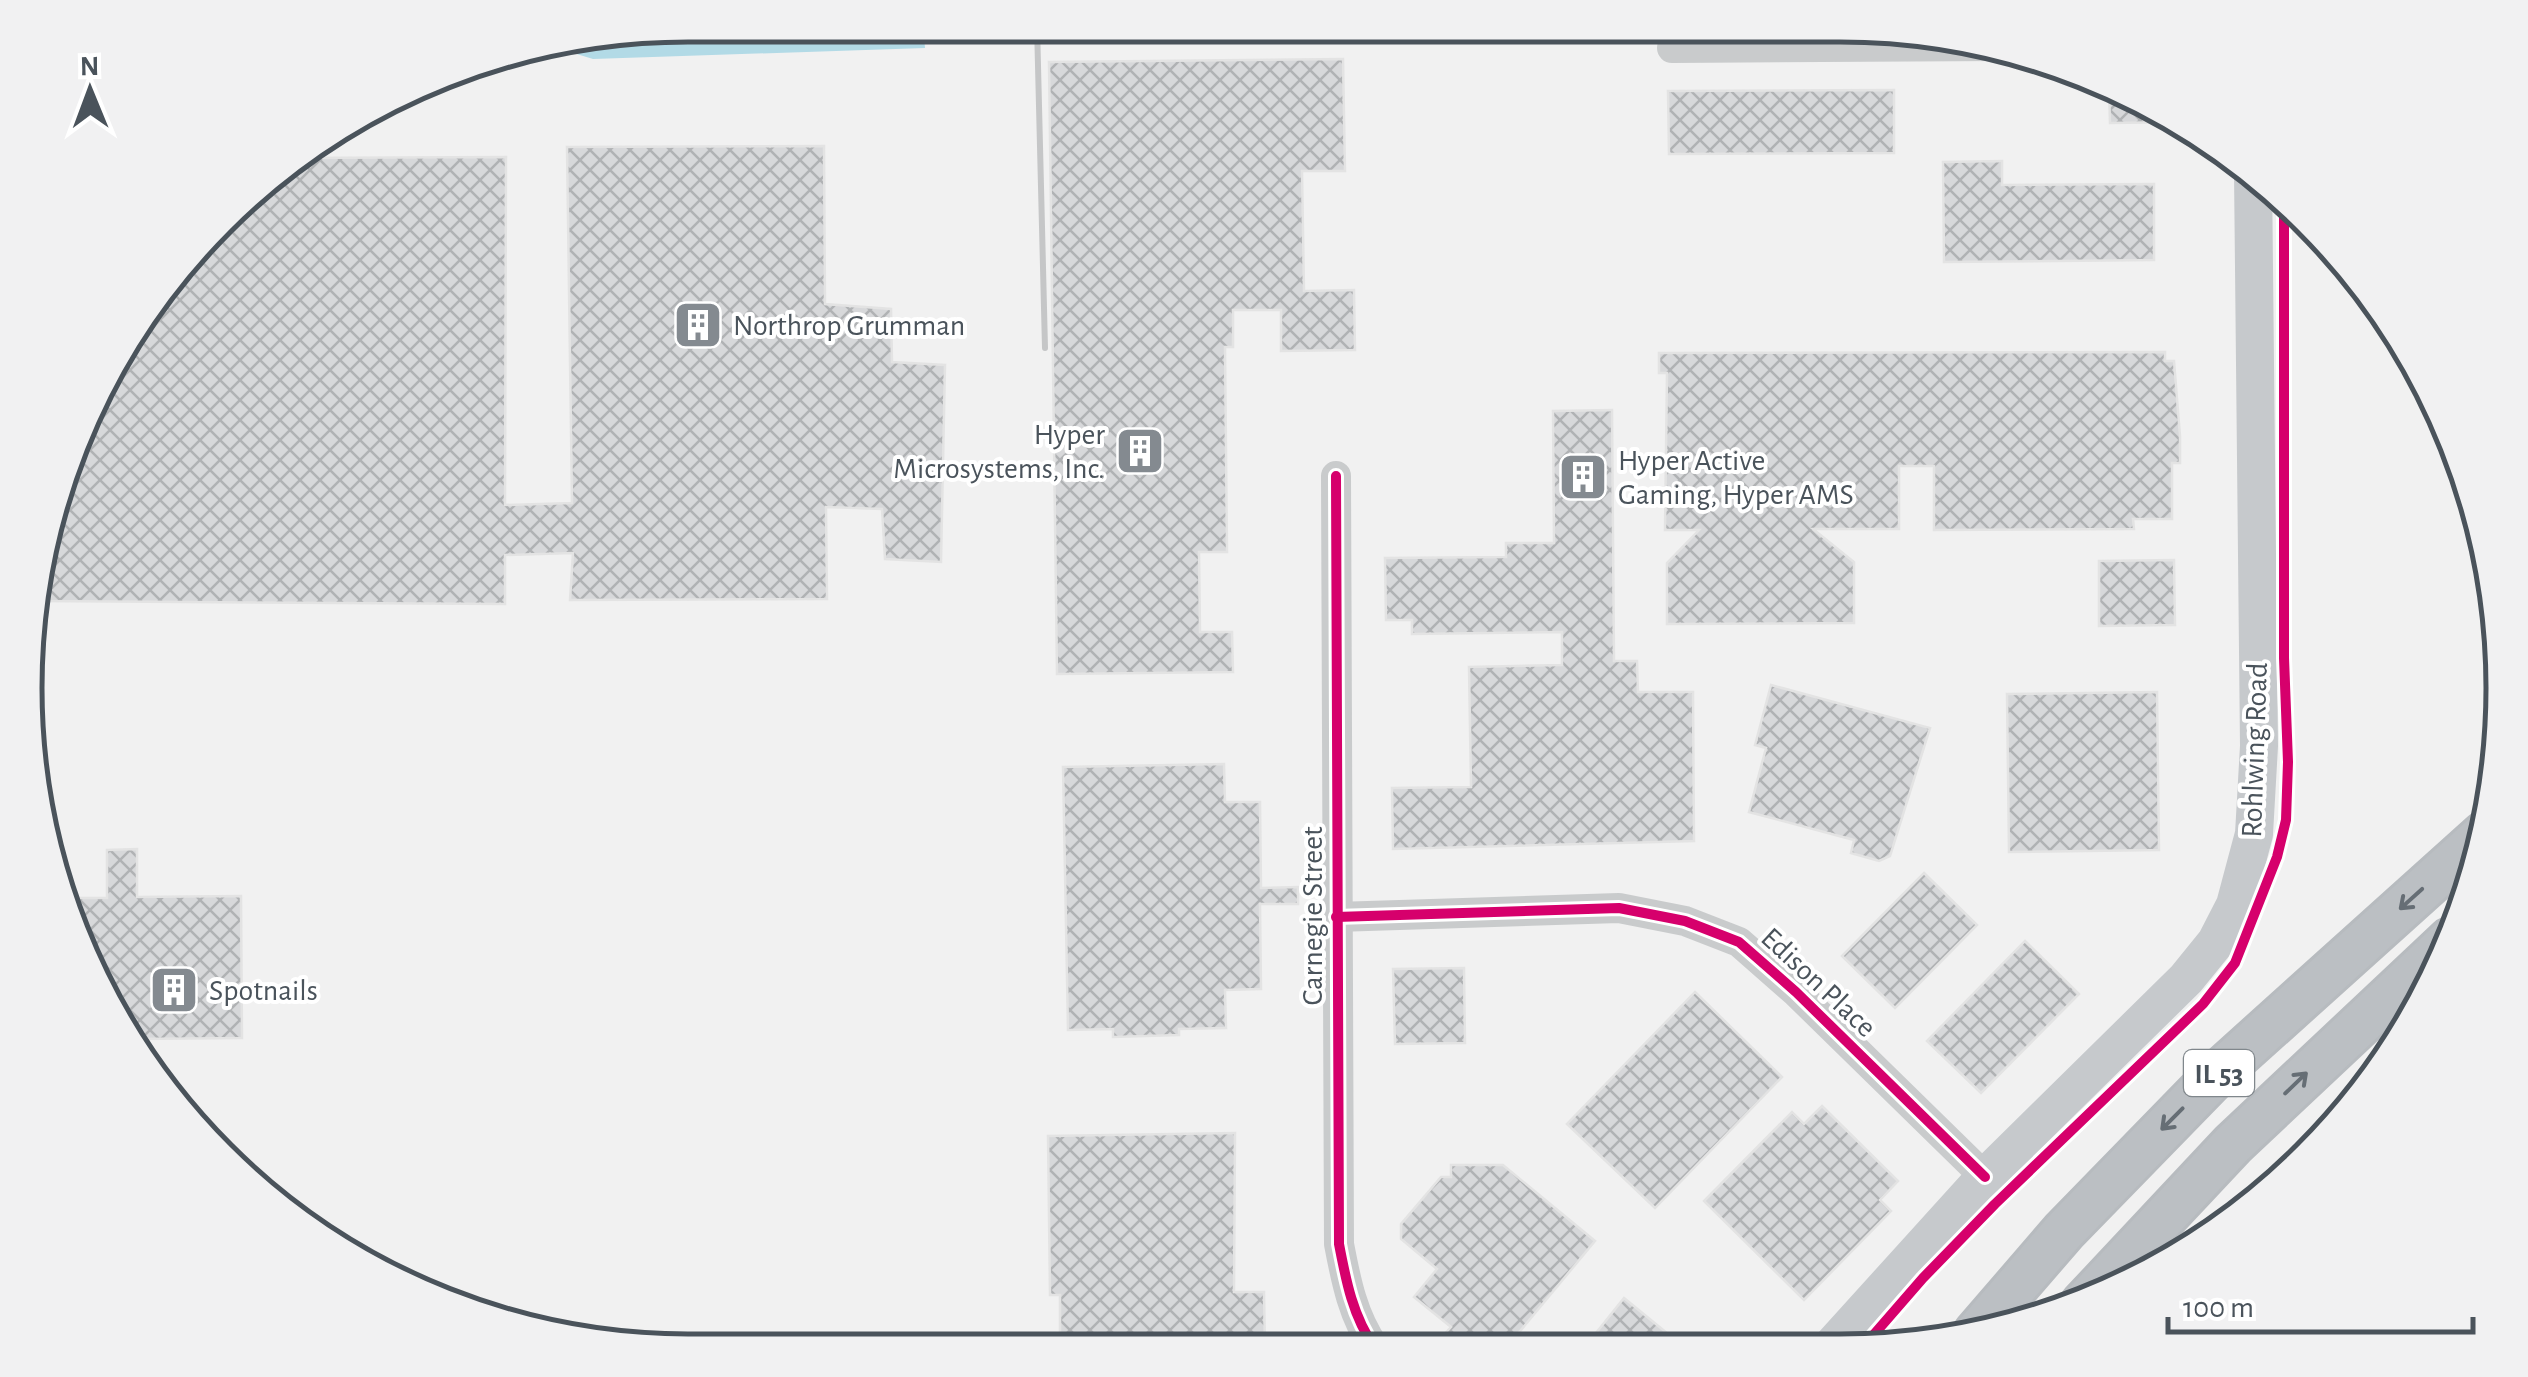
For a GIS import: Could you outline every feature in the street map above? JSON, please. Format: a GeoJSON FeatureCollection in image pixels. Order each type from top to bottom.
{"type":"FeatureCollection","features":[{"type":"Feature","properties":{"kind":"highway","name":"IL 53"},"geometry":{"type":"LineString","coordinates":[[1991,1316],[2064,1231],[2215,1076],[2464,852]]}},
{"type":"Feature","properties":{"kind":"highway","name":"IL 53"},"geometry":{"type":"LineString","coordinates":[[2109,1275],[2233,1144],[2423,966]]}},
{"type":"Feature","properties":{"kind":"main road","name":"Rohlwing Road"},"geometry":{"type":"LineString","coordinates":[[1843,1334],[1985,1178],[2196,967],[2216,942],[2235,906],[2254,834],[2260,746],[2253,193]]}},
{"type":"Feature","properties":{"kind":"street"},"geometry":{"type":"LineString","coordinates":[[1672,48],[1909,47]]}},
{"type":"Feature","properties":{"kind":"street","name":"Carnegie Street"},"geometry":{"type":"LineString","coordinates":[[1336,476],[1339,1244],[1348,1292],[1366,1334]]}},
{"type":"Feature","properties":{"kind":"street","name":"Edison Place"},"geometry":{"type":"LineString","coordinates":[[1336,918],[1619,908],[1685,921],[1739,942],[1796,992],[1985,1178]]}},
{"type":"Feature","properties":{"kind":"water"},"geometry":{"type":"Polygon","coordinates":[[[688,42],[924,42],[925,48],[593,59],[574,53],[688,42]]]}},
{"type":"Feature","properties":{"kind":"building","name":"Hyper Microsystems, Inc."},"geometry":{"type":"Polygon","coordinates":[[[1343,59],[1345,171],[1302,171],[1304,291],[1354,290],[1355,350],[1281,351],[1281,310],[1233,310],[1233,347],[1225,347],[1227,552],[1199,552],[1200,632],[1232,632],[1233,672],[1057,674],[1049,62],[1343,59]]]}},
{"type":"Feature","properties":{"kind":"building"},"geometry":{"type":"Polygon","coordinates":[[[1894,90],[1894,153],[1669,154],[1668,91],[1894,90]]]}},
{"type":"Feature","properties":{"kind":"building"},"geometry":{"type":"Polygon","coordinates":[[[2109,102],[2151,122],[2110,123],[2109,102]]]}},
{"type":"Feature","properties":{"kind":"building"},"geometry":{"type":"Polygon","coordinates":[[[824,146],[825,304],[891,309],[892,362],[945,365],[941,562],[885,559],[882,509],[826,507],[827,599],[570,600],[573,553],[505,555],[505,604],[48,601],[77,481],[129,365],[176,295],[203,263],[263,203],[320,158],[506,157],[505,505],[572,503],[567,147],[824,146]]]}},
{"type":"Feature","properties":{"kind":"building"},"geometry":{"type":"Polygon","coordinates":[[[2002,161],[2002,185],[2154,184],[2154,260],[1944,262],[1943,162],[2002,161]]]}},
{"type":"Feature","properties":{"kind":"building"},"geometry":{"type":"Polygon","coordinates":[[[2165,352],[2165,361],[2174,361],[2180,436],[2180,463],[2172,463],[2172,519],[2133,519],[2134,529],[1934,530],[1934,466],[1899,466],[1899,529],[1813,529],[1854,562],[1854,623],[1667,624],[1667,563],[1699,530],[1665,530],[1667,373],[1659,373],[1659,353],[2165,352]]]}},
{"type":"Feature","properties":{"kind":"building"},"geometry":{"type":"Polygon","coordinates":[[[1612,410],[1614,661],[1637,661],[1638,692],[1693,692],[1694,841],[1393,849],[1392,788],[1471,787],[1469,667],[1562,665],[1562,632],[1412,634],[1412,620],[1386,620],[1385,558],[1506,557],[1506,543],[1554,543],[1553,411],[1612,410]]]}},
{"type":"Feature","properties":{"kind":"building"},"geometry":{"type":"Polygon","coordinates":[[[2174,560],[2175,625],[2099,626],[2099,561],[2174,560]]]}},
{"type":"Feature","properties":{"kind":"building"},"geometry":{"type":"Polygon","coordinates":[[[1771,685],[1930,728],[1890,856],[1879,861],[1851,853],[1854,840],[1749,812],[1766,748],[1755,745],[1771,685]]]}},
{"type":"Feature","properties":{"kind":"building"},"geometry":{"type":"Polygon","coordinates":[[[2157,692],[2159,850],[2009,852],[2007,694],[2157,692]]]}},
{"type":"Feature","properties":{"kind":"building"},"geometry":{"type":"Polygon","coordinates":[[[1224,764],[1225,802],[1260,802],[1261,888],[1298,887],[1298,904],[1260,904],[1261,989],[1225,990],[1226,1028],[1179,1029],[1179,1035],[1113,1037],[1113,1029],[1068,1030],[1063,767],[1224,764]]]}},
{"type":"Feature","properties":{"kind":"building","name":"Spotnails"},"geometry":{"type":"Polygon","coordinates":[[[137,849],[137,897],[241,896],[242,1038],[146,1039],[109,974],[78,898],[107,898],[107,850],[137,849]]]}},
{"type":"Feature","properties":{"kind":"building"},"geometry":{"type":"Polygon","coordinates":[[[1924,873],[1977,925],[1895,1008],[1842,956],[1924,873]]]}},
{"type":"Feature","properties":{"kind":"building"},"geometry":{"type":"Polygon","coordinates":[[[2025,941],[2079,994],[1981,1093],[1927,1041],[2025,941]]]}},
{"type":"Feature","properties":{"kind":"building"},"geometry":{"type":"Polygon","coordinates":[[[1464,968],[1465,1043],[1395,1044],[1393,969],[1464,968]]]}},
{"type":"Feature","properties":{"kind":"building"},"geometry":{"type":"Polygon","coordinates":[[[1695,992],[1782,1077],[1655,1208],[1567,1124],[1695,992]]]}},
{"type":"Feature","properties":{"kind":"building"},"geometry":{"type":"Polygon","coordinates":[[[1822,1106],[1898,1181],[1880,1200],[1891,1211],[1804,1300],[1704,1201],[1792,1112],[1804,1124],[1822,1106]]]}},
{"type":"Feature","properties":{"kind":"building"},"geometry":{"type":"Polygon","coordinates":[[[1235,1133],[1234,1292],[1264,1292],[1265,1334],[1060,1334],[1060,1295],[1050,1295],[1048,1136],[1235,1133]]]}},
{"type":"Feature","properties":{"kind":"building"},"geometry":{"type":"Polygon","coordinates":[[[1451,1165],[1503,1165],[1595,1241],[1518,1334],[1445,1334],[1451,1327],[1414,1297],[1437,1269],[1401,1239],[1401,1224],[1441,1177],[1451,1177],[1451,1165]]]}},
{"type":"Feature","properties":{"kind":"building"},"geometry":{"type":"Polygon","coordinates":[[[1624,1298],[1668,1334],[1595,1334],[1624,1298]]]}},
{"type":"Feature","properties":{"kind":"railway"},"geometry":{"type":"LineString","coordinates":[[1037,42],[1045,348]]}},
{"type":"Feature","properties":{"kind":"cycle path"},"geometry":{"type":"LineString","coordinates":[[1875,1333],[1995,1204],[2203,1004],[2235,963],[2277,857],[2286,820],[2288,762],[2284,658],[2284,221]]}},
{"type":"Feature","properties":{"kind":"cycle path"},"geometry":{"type":"LineString","coordinates":[[1336,476],[1339,1244],[1348,1285],[1366,1334]]}},
{"type":"Feature","properties":{"kind":"cycle path"},"geometry":{"type":"LineString","coordinates":[[1336,917],[1619,908],[1685,921],[1739,942],[1796,992],[1985,1177]]}},
{"type":"Feature","properties":{"kind":"place","name":"Northrop Grumman"},"geometry":{"type":"Point","coordinates":[698,325]}},
{"type":"Feature","properties":{"kind":"place","name":"Hyper Microsystems, Inc."},"geometry":{"type":"Point","coordinates":[1140,451]}},
{"type":"Feature","properties":{"kind":"place","name":"Hyper Active Gaming, Hyper AMS"},"geometry":{"type":"Point","coordinates":[1583,477]}},
{"type":"Feature","properties":{"kind":"place","name":"Spotnails"},"geometry":{"type":"Point","coordinates":[174,990]}}]}
